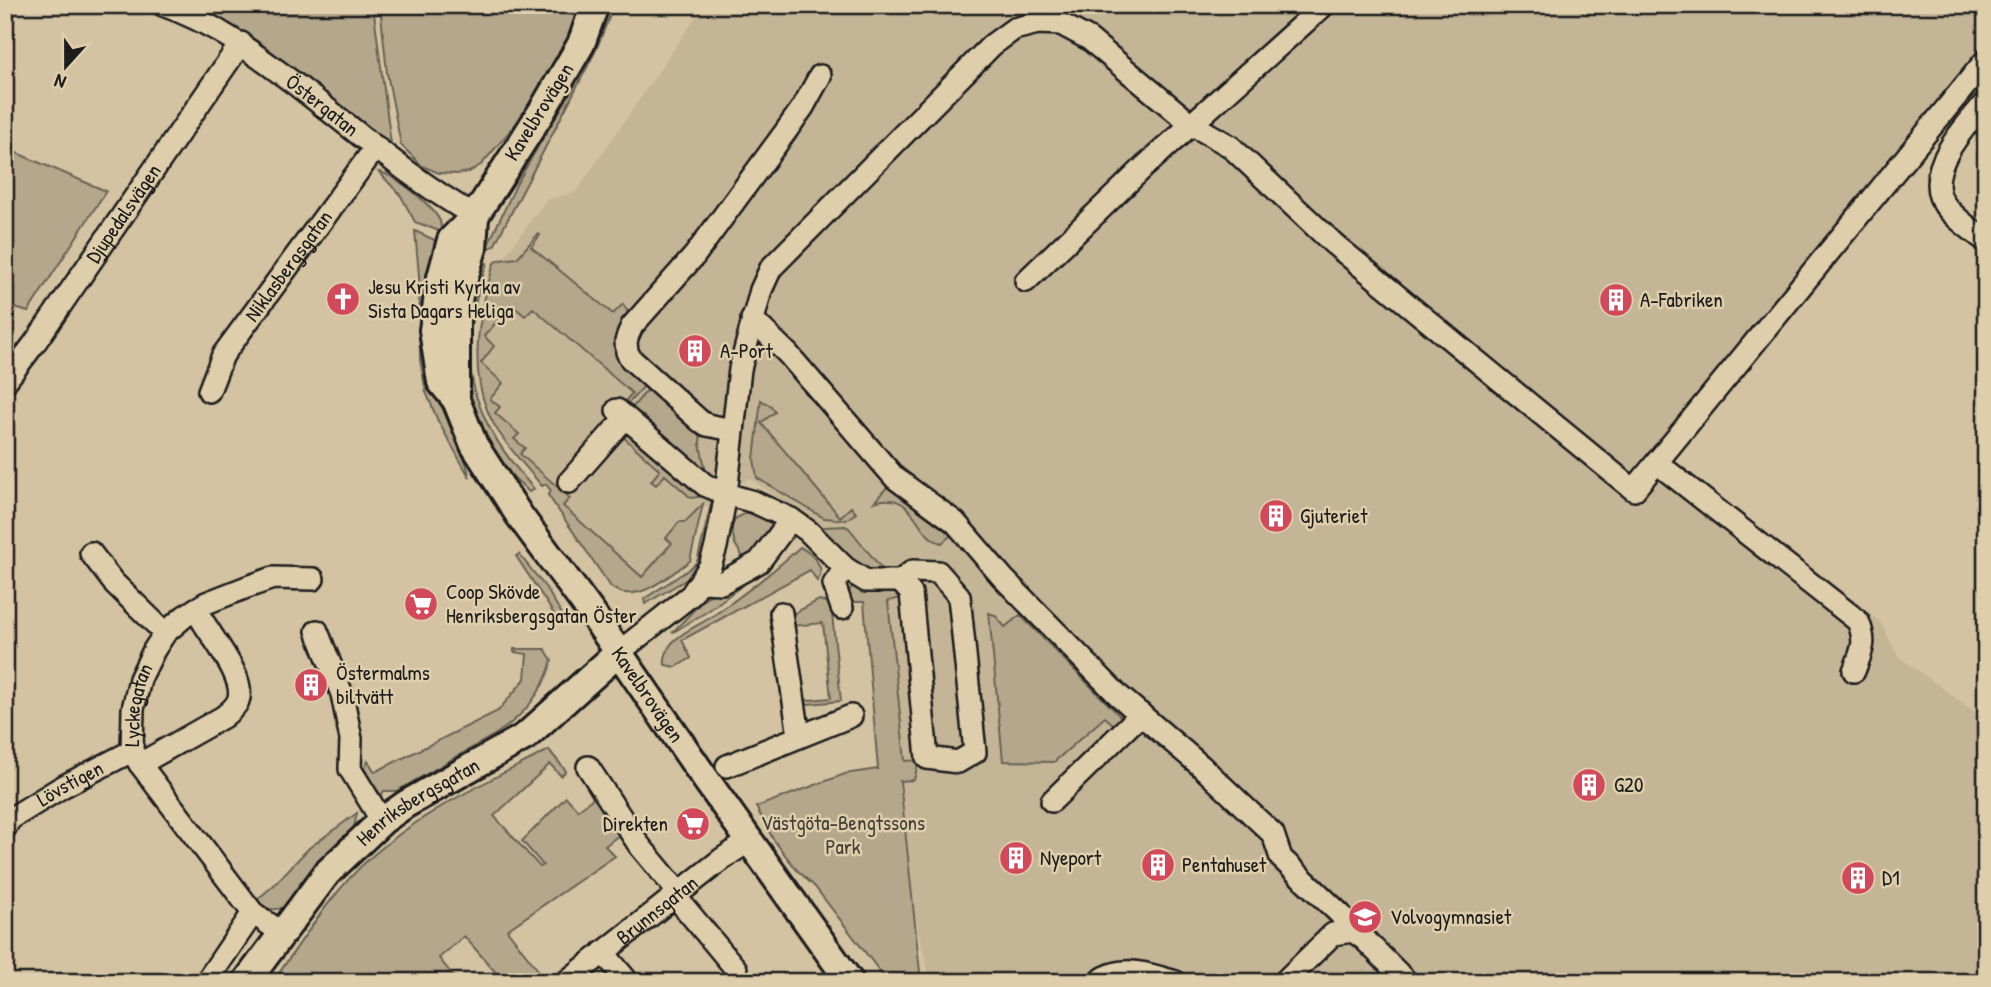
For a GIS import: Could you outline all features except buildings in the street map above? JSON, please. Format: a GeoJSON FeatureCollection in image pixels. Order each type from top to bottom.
{"type":"FeatureCollection","features":[{"type":"Feature","properties":{"kind":"main road","name":"Kavelbrovägen"},"geometry":{"type":"LineString","coordinates":[[595,5],[581,44],[542,111],[475,216],[451,240],[440,281],[433,330],[441,382],[456,400],[474,445],[519,515],[850,982]]}},
{"type":"Feature","properties":{"kind":"main road","name":"Henriksbergsgatan"},"geometry":{"type":"LineString","coordinates":[[247,982],[327,873],[382,821],[405,804],[526,736],[618,653]]}},
{"type":"Feature","properties":{"kind":"street","name":"Östergatan"},"geometry":{"type":"LineString","coordinates":[[163,5],[185,9],[241,43],[376,147],[451,202],[475,216]]}},
{"type":"Feature","properties":{"kind":"street"},"geometry":{"type":"LineString","coordinates":[[1026,281],[1191,124],[1324,5]]}},
{"type":"Feature","properties":{"kind":"street"},"geometry":{"type":"LineString","coordinates":[[618,653],[672,612],[702,582],[716,547],[726,494],[740,369],[763,284],[776,261],[992,45],[1014,29],[1038,23],[1061,24],[1077,31],[1101,48],[1191,124],[1230,146],[1334,244],[1634,490],[1986,60]]}},
{"type":"Feature","properties":{"kind":"street","name":"Djupedalsvägen"},"geometry":{"type":"LineString","coordinates":[[5,382],[241,43]]}},
{"type":"Feature","properties":{"kind":"street"},"geometry":{"type":"LineString","coordinates":[[733,430],[700,421],[639,368],[627,352],[626,342],[632,326],[695,255],[792,123],[820,76]]}},
{"type":"Feature","properties":{"kind":"street"},"geometry":{"type":"LineString","coordinates":[[1986,102],[1958,135],[1942,164],[1938,181],[1940,197],[1955,216],[1986,241]]}},
{"type":"Feature","properties":{"kind":"street","name":"Niklasbergsgatan"},"geometry":{"type":"LineString","coordinates":[[209,391],[223,355],[376,147]]}},
{"type":"Feature","properties":{"kind":"street"},"geometry":{"type":"LineString","coordinates":[[752,319],[788,354],[895,478],[955,522],[1003,578],[1046,622],[1141,714],[1273,834],[1281,858],[1407,982]]}},
{"type":"Feature","properties":{"kind":"street"},"geometry":{"type":"LineString","coordinates":[[569,482],[621,414],[705,485],[754,502],[791,519],[808,531],[845,568],[866,581],[900,581],[913,571],[938,572],[959,596],[975,752],[958,762],[927,758],[911,593],[900,581]]}},
{"type":"Feature","properties":{"kind":"street"},"geometry":{"type":"LineString","coordinates":[[1657,463],[1858,621],[1864,636],[1854,671]]}},
{"type":"Feature","properties":{"kind":"street"},"geometry":{"type":"LineString","coordinates":[[702,582],[721,583],[759,562],[791,519]]}},
{"type":"Feature","properties":{"kind":"street"},"geometry":{"type":"LineString","coordinates":[[91,553],[113,582],[166,633]]}},
{"type":"Feature","properties":{"kind":"street"},"geometry":{"type":"LineString","coordinates":[[842,608],[834,584],[845,568]]}},
{"type":"Feature","properties":{"kind":"street","name":"Lyckegatan"},"geometry":{"type":"LineString","coordinates":[[282,933],[253,913],[136,757],[133,709],[140,678],[153,650],[166,633],[196,609],[273,578],[313,579]]}},
{"type":"Feature","properties":{"kind":"street","name":"Lövstigen"},"geometry":{"type":"LineString","coordinates":[[7,821],[62,787],[136,757],[223,717],[233,709],[240,690],[236,676],[196,609]]}},
{"type":"Feature","properties":{"kind":"street"},"geometry":{"type":"LineString","coordinates":[[781,612],[799,736]]}},
{"type":"Feature","properties":{"kind":"street"},"geometry":{"type":"LineString","coordinates":[[317,631],[342,694],[351,739],[350,769],[382,821]]}},
{"type":"Feature","properties":{"kind":"street"},"geometry":{"type":"LineString","coordinates":[[1052,801],[1141,714]]}},
{"type":"Feature","properties":{"kind":"street"},"geometry":{"type":"LineString","coordinates":[[727,766],[851,716]]}},
{"type":"Feature","properties":{"kind":"street"},"geometry":{"type":"LineString","coordinates":[[588,767],[639,845],[736,968]]}},
{"type":"Feature","properties":{"kind":"street","name":"Brunnsgatan"},"geometry":{"type":"LineString","coordinates":[[566,982],[749,841]]}},
{"type":"Feature","properties":{"kind":"street"},"geometry":{"type":"LineString","coordinates":[[206,982],[253,913]]}},
{"type":"Feature","properties":{"kind":"street"},"geometry":{"type":"LineString","coordinates":[[1284,982],[1333,934],[1353,931]]}},
{"type":"Feature","properties":{"kind":"street"},"geometry":{"type":"LineString","coordinates":[[603,952],[628,982]]}},
{"type":"Feature","properties":{"kind":"street"},"geometry":{"type":"LineString","coordinates":[[1098,982],[1110,973],[1127,970],[1176,982]]}},
{"type":"Feature","properties":{"kind":"shaded area"},"geometry":{"type":"Polygon","coordinates":[[[704,5],[1986,5],[1986,82],[1674,459],[1881,623],[1898,656],[1986,720],[1986,982],[931,982],[913,912],[885,594],[820,528],[749,478],[700,511],[642,577],[563,506],[489,414],[478,342],[498,266],[546,200],[576,192],[704,5]]]}},
{"type":"Feature","properties":{"kind":"green space"},"geometry":{"type":"Polygon","coordinates":[[[211,5],[373,5],[391,144],[259,42],[217,17],[211,5]]]}},
{"type":"Feature","properties":{"kind":"green space"},"geometry":{"type":"Polygon","coordinates":[[[380,5],[584,5],[576,27],[531,106],[482,164],[469,172],[457,174],[439,173],[422,166],[401,145],[387,73],[380,5]]]}},
{"type":"Feature","properties":{"kind":"green space"},"geometry":{"type":"Polygon","coordinates":[[[610,5],[614,5],[596,50],[494,246],[486,249],[516,185],[580,73],[610,5]]]}},
{"type":"Feature","properties":{"kind":"green space"},"geometry":{"type":"Polygon","coordinates":[[[5,148],[106,191],[28,312],[5,305],[5,148]]]}},
{"type":"Feature","properties":{"kind":"green space"},"geometry":{"type":"Polygon","coordinates":[[[379,172],[395,179],[422,199],[436,214],[442,232],[415,222],[401,196],[379,172]]]}},
{"type":"Feature","properties":{"kind":"green space"},"geometry":{"type":"Polygon","coordinates":[[[415,231],[441,243],[436,393],[470,478],[438,421],[426,392],[420,360],[419,275],[415,231]]]}},
{"type":"Feature","properties":{"kind":"green space"},"geometry":{"type":"Polygon","coordinates":[[[538,234],[540,235],[531,247],[613,314],[623,304],[629,314],[626,318],[646,384],[626,406],[623,404],[632,393],[533,308],[525,316],[512,305],[484,336],[494,346],[481,363],[503,383],[490,399],[500,407],[495,413],[519,434],[514,439],[525,448],[520,454],[570,498],[563,506],[642,577],[672,543],[666,538],[679,522],[685,522],[703,504],[690,561],[662,581],[641,591],[621,592],[611,587],[548,495],[551,491],[546,484],[542,486],[498,431],[481,391],[478,370],[480,326],[494,263],[517,258],[538,234]]]}},
{"type":"Feature","properties":{"kind":"green space"},"geometry":{"type":"Polygon","coordinates":[[[481,261],[487,263],[471,328],[473,384],[481,409],[494,435],[534,489],[529,492],[504,468],[488,444],[473,413],[468,388],[467,316],[481,261]]]}},
{"type":"Feature","properties":{"kind":"green space"},"geometry":{"type":"Polygon","coordinates":[[[650,387],[701,430],[700,444],[707,477],[630,410],[650,387]]]}},
{"type":"Feature","properties":{"kind":"green space"},"geometry":{"type":"Polygon","coordinates":[[[761,400],[775,412],[761,423],[840,517],[851,507],[856,513],[846,520],[824,518],[757,478],[754,459],[761,400]]]}},
{"type":"Feature","properties":{"kind":"green space"},"geometry":{"type":"Polygon","coordinates":[[[630,434],[705,493],[703,496],[691,498],[665,475],[656,485],[651,481],[660,470],[622,436],[630,434]]]}},
{"type":"Feature","properties":{"kind":"green space"},"geometry":{"type":"Polygon","coordinates":[[[887,487],[950,536],[942,543],[933,539],[899,502],[874,502],[887,487]]]}},
{"type":"Feature","properties":{"kind":"green space"},"geometry":{"type":"Polygon","coordinates":[[[712,500],[716,507],[704,559],[687,579],[645,604],[644,599],[697,562],[712,500]]]}},
{"type":"Feature","properties":{"kind":"green space"},"geometry":{"type":"Polygon","coordinates":[[[749,512],[764,516],[773,528],[746,562],[735,544],[731,528],[736,518],[749,512]]]}},
{"type":"Feature","properties":{"kind":"green space"},"geometry":{"type":"Polygon","coordinates":[[[845,526],[885,573],[862,570],[819,529],[845,526]]]}},
{"type":"Feature","properties":{"kind":"green space"},"geometry":{"type":"Polygon","coordinates":[[[800,547],[813,557],[819,566],[821,571],[817,581],[810,570],[682,640],[691,658],[676,667],[665,665],[667,651],[675,640],[735,600],[800,547]]]}},
{"type":"Feature","properties":{"kind":"green space"},"geometry":{"type":"Polygon","coordinates":[[[519,554],[546,588],[568,624],[560,623],[516,556],[519,554]]]}},
{"type":"Feature","properties":{"kind":"green space"},"geometry":{"type":"Polygon","coordinates":[[[738,581],[748,581],[708,611],[672,633],[706,597],[738,581]]]}},
{"type":"Feature","properties":{"kind":"green space","name":"Västgöta-Bengtssons Park"},"geometry":{"type":"Polygon","coordinates":[[[853,585],[899,590],[901,598],[888,601],[905,761],[919,760],[914,780],[900,781],[921,982],[888,982],[815,887],[796,869],[773,839],[756,807],[845,774],[878,769],[864,602],[850,602],[849,591],[853,585]]]}},
{"type":"Feature","properties":{"kind":"green space"},"geometry":{"type":"Polygon","coordinates":[[[819,600],[832,604],[834,613],[841,701],[799,705],[799,701],[831,698],[823,623],[791,626],[789,616],[819,600]]]}},
{"type":"Feature","properties":{"kind":"green space"},"geometry":{"type":"Polygon","coordinates":[[[989,613],[995,615],[1005,627],[1020,615],[1123,719],[1115,726],[1105,717],[1054,762],[1003,761],[989,613]]]}},
{"type":"Feature","properties":{"kind":"green space"},"geometry":{"type":"Polygon","coordinates":[[[514,649],[545,649],[552,660],[544,683],[523,712],[494,735],[397,791],[384,791],[381,795],[368,778],[365,768],[368,761],[375,772],[498,711],[525,679],[527,654],[514,652],[514,649]]]}},
{"type":"Feature","properties":{"kind":"green space"},"geometry":{"type":"Polygon","coordinates":[[[549,750],[566,771],[561,776],[550,764],[494,816],[540,867],[543,865],[522,841],[566,797],[578,810],[593,798],[586,786],[590,784],[625,830],[605,846],[615,856],[507,930],[538,970],[523,982],[504,982],[464,936],[439,958],[458,982],[279,982],[277,976],[320,914],[370,858],[434,811],[549,750]]]}},
{"type":"Feature","properties":{"kind":"green space"},"geometry":{"type":"Polygon","coordinates":[[[357,813],[353,832],[288,905],[271,909],[255,901],[309,848],[357,813]]]}},
{"type":"Feature","properties":{"kind":"place","name":"Jesu Kristi Kyrka av Sista Dagars Heliga"},"geometry":{"type":"Point","coordinates":[343,299]}},
{"type":"Feature","properties":{"kind":"place","name":"A-Fabriken"},"geometry":{"type":"Point","coordinates":[1616,300]}},
{"type":"Feature","properties":{"kind":"place","name":"A-Port"},"geometry":{"type":"Point","coordinates":[695,351]}},
{"type":"Feature","properties":{"kind":"place","name":"Gjuteriet"},"geometry":{"type":"Point","coordinates":[1276,516]}},
{"type":"Feature","properties":{"kind":"place","name":"Coop Skövde Henriksbergsgatan Öster"},"geometry":{"type":"Point","coordinates":[421,604]}},
{"type":"Feature","properties":{"kind":"place","name":"Östermalms biltvätt"},"geometry":{"type":"Point","coordinates":[311,685]}},
{"type":"Feature","properties":{"kind":"place","name":"G20"},"geometry":{"type":"Point","coordinates":[1589,785]}},
{"type":"Feature","properties":{"kind":"place","name":"Direkten"},"geometry":{"type":"Point","coordinates":[693,824]}},
{"type":"Feature","properties":{"kind":"place","name":"Nyeport"},"geometry":{"type":"Point","coordinates":[1016,858]}},
{"type":"Feature","properties":{"kind":"place","name":"Pentahuset"},"geometry":{"type":"Point","coordinates":[1158,865]}},
{"type":"Feature","properties":{"kind":"place","name":"D1"},"geometry":{"type":"Point","coordinates":[1858,878]}},
{"type":"Feature","properties":{"kind":"place","name":"Volvogymnasiet"},"geometry":{"type":"Point","coordinates":[1365,917]}}]}
